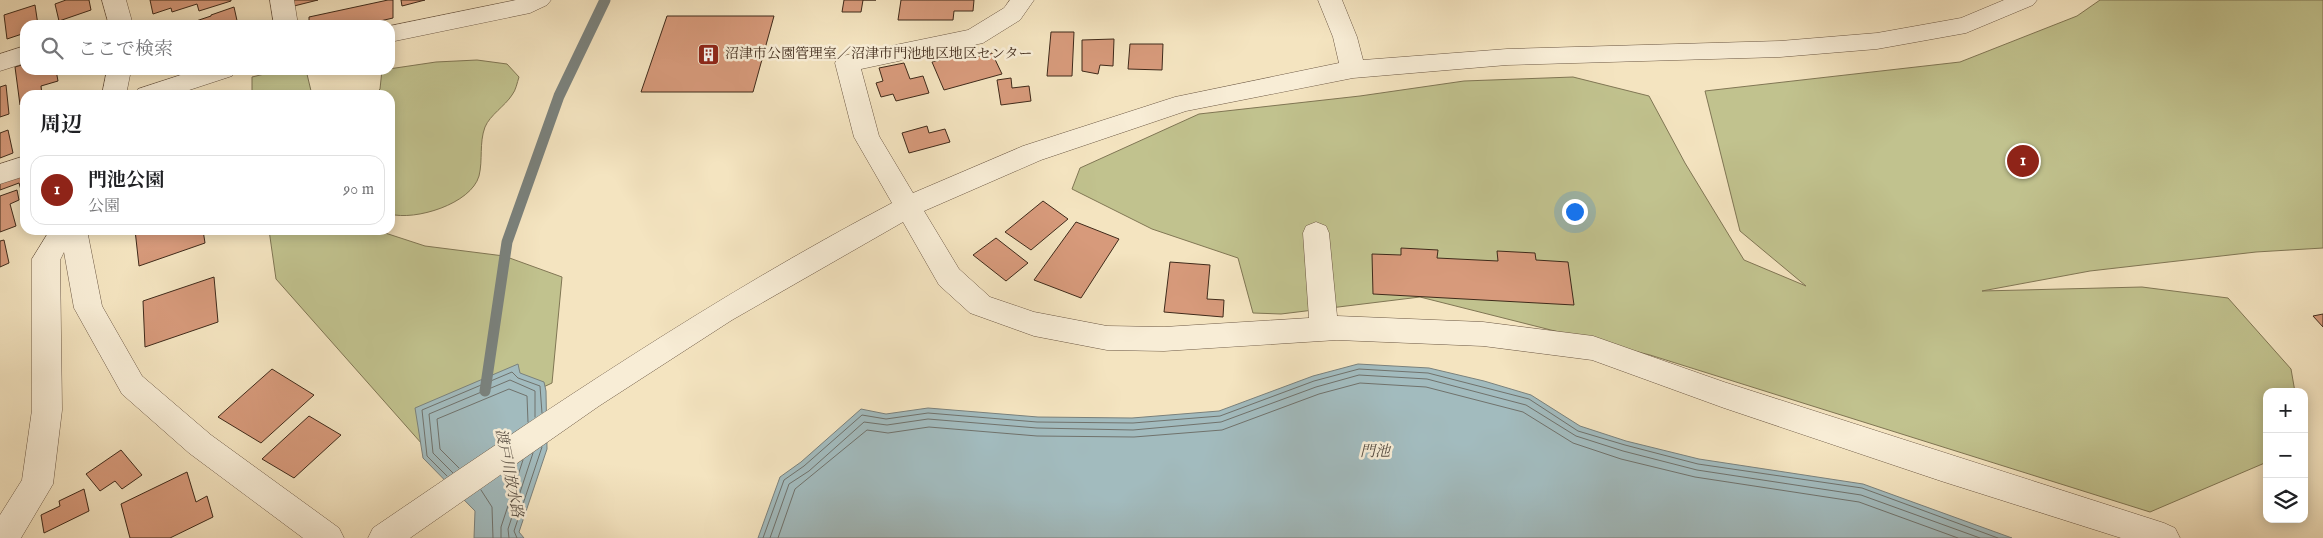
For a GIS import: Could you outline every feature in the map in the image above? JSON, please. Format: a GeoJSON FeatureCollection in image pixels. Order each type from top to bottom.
{"type":"FeatureCollection","features":[{"type":"Feature","properties":{"kind":"street"},"geometry":{"type":"LineString","coordinates":[[282,0],[285,20]]}},
{"type":"Feature","properties":{"kind":"street"},"geometry":{"type":"LineString","coordinates":[[1022,0],[1012,14],[975,37],[847,63],[867,137],[949,277],[980,305],[1034,324],[1109,326],[1164,339],[1324,328],[1483,334],[1593,348],[1724,395],[2164,538]]}},
{"type":"Feature","properties":{"kind":"street"},"geometry":{"type":"LineString","coordinates":[[1330,0],[1344,37],[1353,69]]}},
{"type":"Feature","properties":{"kind":"street"},"geometry":{"type":"LineString","coordinates":[[384,538],[546,424],[722,312],[847,239],[909,206],[1032,153],[1184,103],[1353,69],[1508,57],[1780,49],[1877,41],[1966,26],[2024,0]]}},
{"type":"Feature","properties":{"kind":"street"},"geometry":{"type":"LineString","coordinates":[[395,33],[532,2]]}},
{"type":"Feature","properties":{"kind":"street"},"geometry":{"type":"LineString","coordinates":[[0,63],[20,56]]}},
{"type":"Feature","properties":{"kind":"street"},"geometry":{"type":"LineString","coordinates":[[115,90],[118,75]]}},
{"type":"Feature","properties":{"kind":"street"},"geometry":{"type":"LineString","coordinates":[[162,90],[208,75]]}},
{"type":"Feature","properties":{"kind":"street"},"geometry":{"type":"LineString","coordinates":[[0,174],[20,168]]}},
{"type":"Feature","properties":{"kind":"street"},"geometry":{"type":"LineString","coordinates":[[1316,232],[1324,328]]}},
{"type":"Feature","properties":{"kind":"street"},"geometry":{"type":"LineString","coordinates":[[3,538],[37,484],[46,410],[46,259],[61,235]]}},
{"type":"Feature","properties":{"kind":"street"},"geometry":{"type":"LineString","coordinates":[[75,235],[88,308],[132,385],[200,444],[328,538]]}},
{"type":"Feature","properties":{"kind":"green space"},"geometry":{"type":"Polygon","coordinates":[[[2100,0],[2323,0],[2323,248],[2256,252],[2090,271],[1982,291],[2142,287],[2228,298],[2291,369],[2294,388],[2263,388],[2263,464],[2150,512],[1650,355],[1420,297],[1281,314],[1253,313],[1238,258],[1152,229],[1072,189],[1080,168],[1199,114],[1360,96],[1464,81],[1573,77],[1649,96],[1685,163],[1744,260],[1806,286],[1740,231],[1705,91],[1960,62],[2077,16],[2100,0]]]}},
{"type":"Feature","properties":{"kind":"green space"},"geometry":{"type":"Polygon","coordinates":[[[477,60],[507,64],[519,77],[513,93],[506,103],[490,118],[485,127],[482,139],[479,176],[474,186],[465,195],[441,208],[413,215],[395,215],[395,90],[379,90],[381,75],[395,75],[395,68],[436,62],[477,60]]]}},
{"type":"Feature","properties":{"kind":"green space"},"geometry":{"type":"Polygon","coordinates":[[[260,75],[307,75],[311,90],[252,90],[252,77],[260,75]]]}},
{"type":"Feature","properties":{"kind":"green space"},"geometry":{"type":"Polygon","coordinates":[[[270,235],[391,235],[425,246],[504,256],[562,277],[552,383],[422,444],[276,279],[270,235]]]}},
{"type":"Feature","properties":{"kind":"water","name":"渡戸川放水路"},"geometry":{"type":"Polygon","coordinates":[[[518,364],[520,373],[544,382],[546,391],[547,449],[519,532],[524,538],[474,538],[475,511],[423,458],[415,408],[518,364]]]}},
{"type":"Feature","properties":{"kind":"water","name":"門池"},"geometry":{"type":"Polygon","coordinates":[[[1358,364],[1429,368],[1484,381],[1531,395],[1580,426],[1626,441],[1699,459],[1863,484],[2012,538],[758,538],[780,477],[801,462],[861,409],[886,414],[928,408],[1038,417],[1132,418],[1219,411],[1313,376],[1358,364]]]}},
{"type":"Feature","properties":{"kind":"building"},"geometry":{"type":"Polygon","coordinates":[[[66,0],[89,0],[91,10],[59,20],[55,4],[66,0]]]}},
{"type":"Feature","properties":{"kind":"building"},"geometry":{"type":"Polygon","coordinates":[[[150,0],[231,1],[199,11],[197,4],[172,12],[171,8],[153,14],[150,0]]]}},
{"type":"Feature","properties":{"kind":"building"},"geometry":{"type":"Polygon","coordinates":[[[285,0],[318,0],[286,8],[285,0]]]}},
{"type":"Feature","properties":{"kind":"building"},"geometry":{"type":"Polygon","coordinates":[[[393,0],[393,18],[384,20],[309,20],[309,17],[393,0]]]}},
{"type":"Feature","properties":{"kind":"building"},"geometry":{"type":"Polygon","coordinates":[[[401,0],[425,0],[402,6],[401,0]]]}},
{"type":"Feature","properties":{"kind":"building"},"geometry":{"type":"Polygon","coordinates":[[[844,0],[863,0],[861,12],[842,12],[844,0]]]}},
{"type":"Feature","properties":{"kind":"building"},"geometry":{"type":"Polygon","coordinates":[[[901,0],[974,0],[973,11],[954,11],[953,20],[898,20],[901,0]]]}},
{"type":"Feature","properties":{"kind":"building"},"geometry":{"type":"Polygon","coordinates":[[[35,5],[37,20],[20,20],[20,35],[7,39],[4,15],[35,5]]]}},
{"type":"Feature","properties":{"kind":"building"},"geometry":{"type":"Polygon","coordinates":[[[234,7],[237,20],[199,20],[234,7]]]}},
{"type":"Feature","properties":{"kind":"building","name":"沼津市公園管理室／沼津市門池地区地区センター"},"geometry":{"type":"Polygon","coordinates":[[[667,16],[774,16],[753,92],[641,92],[667,16]]]}},
{"type":"Feature","properties":{"kind":"building"},"geometry":{"type":"Polygon","coordinates":[[[1051,32],[1074,32],[1072,76],[1047,76],[1051,32]]]}},
{"type":"Feature","properties":{"kind":"building"},"geometry":{"type":"Polygon","coordinates":[[[1114,39],[1113,66],[1100,65],[1098,74],[1082,71],[1082,40],[1114,39]]]}},
{"type":"Feature","properties":{"kind":"building"},"geometry":{"type":"Polygon","coordinates":[[[1130,44],[1163,44],[1162,70],[1128,69],[1130,44]]]}},
{"type":"Feature","properties":{"kind":"building"},"geometry":{"type":"Polygon","coordinates":[[[973,51],[976,57],[992,53],[1002,74],[944,90],[932,62],[973,51]]]}},
{"type":"Feature","properties":{"kind":"building"},"geometry":{"type":"Polygon","coordinates":[[[904,63],[910,79],[923,76],[929,93],[896,101],[893,94],[881,97],[876,83],[883,81],[879,68],[904,63]]]}},
{"type":"Feature","properties":{"kind":"building"},"geometry":{"type":"Polygon","coordinates":[[[20,66],[20,75],[57,75],[58,81],[41,86],[41,90],[20,90],[20,105],[15,67],[20,66]]]}},
{"type":"Feature","properties":{"kind":"building"},"geometry":{"type":"Polygon","coordinates":[[[1011,78],[1012,88],[1029,86],[1031,101],[1001,105],[997,80],[1011,78]]]}},
{"type":"Feature","properties":{"kind":"building"},"geometry":{"type":"Polygon","coordinates":[[[6,85],[9,114],[0,117],[0,87],[6,85]]]}},
{"type":"Feature","properties":{"kind":"building"},"geometry":{"type":"Polygon","coordinates":[[[927,126],[929,133],[945,129],[950,142],[909,153],[902,133],[927,126]]]}},
{"type":"Feature","properties":{"kind":"building"},"geometry":{"type":"Polygon","coordinates":[[[8,130],[13,153],[0,158],[0,133],[8,130]]]}},
{"type":"Feature","properties":{"kind":"building"},"geometry":{"type":"Polygon","coordinates":[[[20,174],[20,186],[19,183],[0,190],[0,182],[20,174]]]}},
{"type":"Feature","properties":{"kind":"building"},"geometry":{"type":"Polygon","coordinates":[[[17,190],[19,200],[10,204],[16,226],[0,232],[0,196],[17,190]]]}},
{"type":"Feature","properties":{"kind":"building"},"geometry":{"type":"Polygon","coordinates":[[[1043,201],[1068,219],[1031,250],[1005,232],[1043,201]]]}},
{"type":"Feature","properties":{"kind":"building"},"geometry":{"type":"Polygon","coordinates":[[[1076,222],[1119,239],[1081,298],[1034,280],[1076,222]]]}},
{"type":"Feature","properties":{"kind":"building"},"geometry":{"type":"Polygon","coordinates":[[[136,235],[204,235],[205,243],[139,266],[136,235]]]}},
{"type":"Feature","properties":{"kind":"building"},"geometry":{"type":"Polygon","coordinates":[[[996,238],[1028,263],[1006,281],[973,255],[996,238]]]}},
{"type":"Feature","properties":{"kind":"building"},"geometry":{"type":"Polygon","coordinates":[[[4,240],[9,263],[0,267],[0,241],[4,240]]]}},
{"type":"Feature","properties":{"kind":"building"},"geometry":{"type":"Polygon","coordinates":[[[1401,248],[1438,250],[1437,258],[1498,261],[1497,251],[1535,253],[1536,260],[1568,262],[1574,305],[1373,294],[1372,254],[1401,255],[1401,248]]]}},
{"type":"Feature","properties":{"kind":"building"},"geometry":{"type":"Polygon","coordinates":[[[1170,262],[1210,265],[1207,299],[1224,300],[1223,317],[1164,312],[1170,262]]]}},
{"type":"Feature","properties":{"kind":"building"},"geometry":{"type":"Polygon","coordinates":[[[214,277],[218,322],[145,347],[143,301],[214,277]]]}},
{"type":"Feature","properties":{"kind":"building"},"geometry":{"type":"Polygon","coordinates":[[[2323,314],[2323,327],[2313,316],[2323,314]]]}},
{"type":"Feature","properties":{"kind":"building"},"geometry":{"type":"Polygon","coordinates":[[[272,369],[314,395],[261,443],[218,417],[272,369]]]}},
{"type":"Feature","properties":{"kind":"building"},"geometry":{"type":"Polygon","coordinates":[[[309,416],[341,435],[294,478],[262,459],[309,416]]]}},
{"type":"Feature","properties":{"kind":"building"},"geometry":{"type":"Polygon","coordinates":[[[121,450],[142,475],[122,489],[115,481],[100,491],[86,474],[121,450]]]}},
{"type":"Feature","properties":{"kind":"building"},"geometry":{"type":"Polygon","coordinates":[[[187,472],[196,502],[207,496],[213,517],[170,538],[130,538],[121,504],[187,472]]]}},
{"type":"Feature","properties":{"kind":"building"},"geometry":{"type":"Polygon","coordinates":[[[84,489],[89,511],[44,533],[41,515],[60,506],[59,501],[84,489]]]}},
{"type":"Feature","properties":{"kind":"waterway"},"geometry":{"type":"LineString","coordinates":[[485,391],[507,242],[559,96],[605,0]]}},
{"type":"Feature","properties":{"kind":"place","name":"沼津市公園管理室／沼津市門池地区地区センター"},"geometry":{"type":"Point","coordinates":[709,54]}},
{"type":"Feature","properties":{"kind":"place","name":"門池公園"},"geometry":{"type":"Point","coordinates":[2023,161]}}]}
